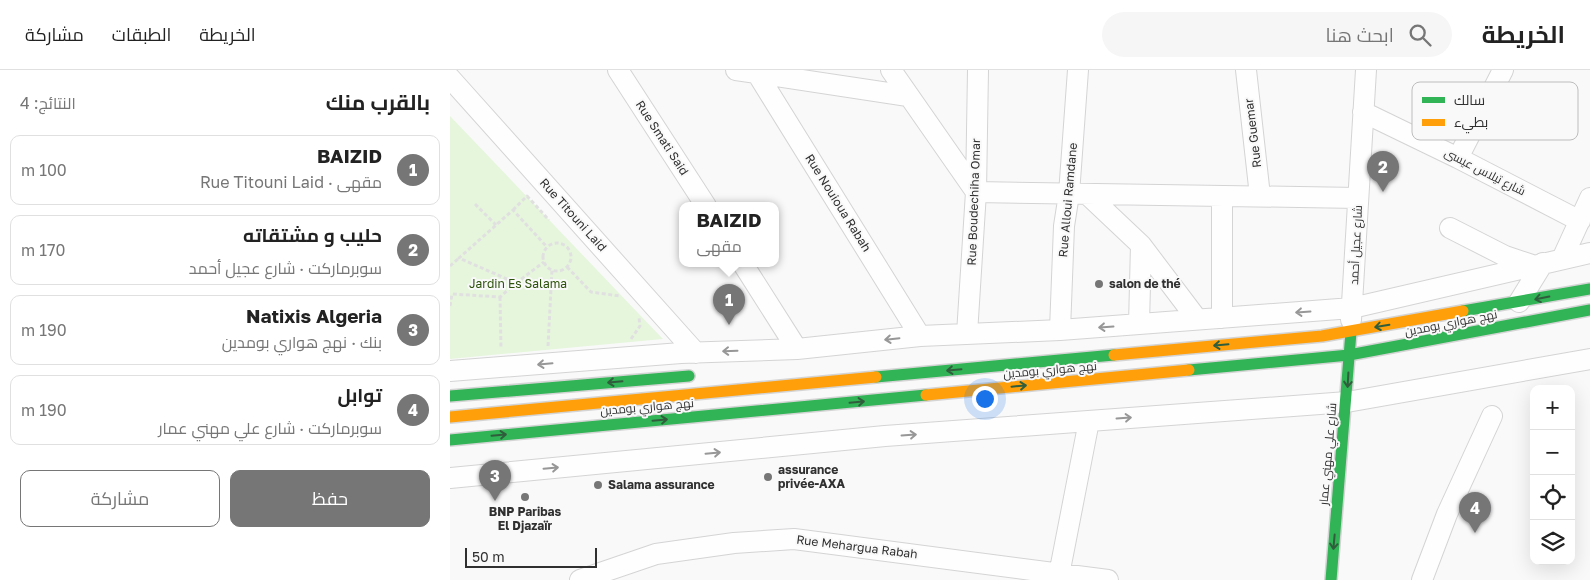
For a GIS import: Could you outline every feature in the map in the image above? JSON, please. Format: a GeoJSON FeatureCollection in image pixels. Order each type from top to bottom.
{"type":"FeatureCollection","features":[{"type":"Feature","properties":{"kind":"main road","name":"نهج هواري بومدين"},"geometry":{"type":"LineString","coordinates":[[450,416],[1322,336],[1590,289]]}},
{"type":"Feature","properties":{"kind":"main road","name":"نهج هواري بومدين"},"geometry":{"type":"LineString","coordinates":[[450,440],[1349,356],[1590,310]]}},
{"type":"Feature","properties":{"kind":"main road","name":"شارع علي مهني عمار"},"geometry":{"type":"LineString","coordinates":[[1331,580],[1347,402],[1351,331]]}},
{"type":"Feature","properties":{"kind":"main road"},"geometry":{"type":"LineString","coordinates":[[450,396],[704,376]]}},
{"type":"Feature","properties":{"kind":"main road"},"geometry":{"type":"LineString","coordinates":[[740,378],[820,382]]}},
{"type":"Feature","properties":{"kind":"main road"},"geometry":{"type":"LineString","coordinates":[[755,423],[826,404]]}},
{"type":"Feature","properties":{"kind":"street","name":"Rue Smati Said"},"geometry":{"type":"LineString","coordinates":[[618,70],[703,202]]}},
{"type":"Feature","properties":{"kind":"street"},"geometry":{"type":"LineString","coordinates":[[736,70],[756,71],[908,96]]}},
{"type":"Feature","properties":{"kind":"street"},"geometry":{"type":"LineString","coordinates":[[891,70],[976,192],[1358,198]]}},
{"type":"Feature","properties":{"kind":"street","name":"Rue Boudechiha Omar"},"geometry":{"type":"LineString","coordinates":[[967,334],[976,192],[978,70]]}},
{"type":"Feature","properties":{"kind":"street","name":"Rue Guemar"},"geometry":{"type":"LineString","coordinates":[[1246,70],[1260,196]]}},
{"type":"Feature","properties":{"kind":"street","name":"شارع عجيل أحمد"},"geometry":{"type":"LineString","coordinates":[[1351,331],[1362,112],[1366,70]]}},
{"type":"Feature","properties":{"kind":"street"},"geometry":{"type":"LineString","coordinates":[[1497,82],[1503,70]]}},
{"type":"Feature","properties":{"kind":"street","name":"Rue Nouioua Rabah"},"geometry":{"type":"LineString","coordinates":[[756,71],[920,336]]}},
{"type":"Feature","properties":{"kind":"street","name":"Rue Alloui Ramdane"},"geometry":{"type":"LineString","coordinates":[[1060,330],[1064,226],[1078,194],[1083,74]]}},
{"type":"Feature","properties":{"kind":"street","name":"Rue Titouni Laid"},"geometry":{"type":"LineString","coordinates":[[450,78],[688,353]]}},
{"type":"Feature","properties":{"kind":"street","name":"Rue Titouni Laid"},"geometry":{"type":"LineString","coordinates":[[450,97],[688,353]]}},
{"type":"Feature","properties":{"kind":"street","name":"شارع تيلاس عيسى"},"geometry":{"type":"LineString","coordinates":[[1362,112],[1412,136]]}},
{"type":"Feature","properties":{"kind":"street","name":"شارع تيلاس عيسى"},"geometry":{"type":"LineString","coordinates":[[1420,140],[1580,221]]}},
{"type":"Feature","properties":{"kind":"street"},"geometry":{"type":"LineString","coordinates":[[1458,158],[1467,140]]}},
{"type":"Feature","properties":{"kind":"street"},"geometry":{"type":"LineString","coordinates":[[1078,194],[1141,245],[1197,320]]}},
{"type":"Feature","properties":{"kind":"street"},"geometry":{"type":"LineString","coordinates":[[1222,196],[1222,318]]}},
{"type":"Feature","properties":{"kind":"street"},"geometry":{"type":"LineString","coordinates":[[1520,302],[1546,262],[1580,221],[1590,198]]}},
{"type":"Feature","properties":{"kind":"street"},"geometry":{"type":"LineString","coordinates":[[1450,228],[1505,256],[1546,262]]}},
{"type":"Feature","properties":{"kind":"street"},"geometry":{"type":"LineString","coordinates":[[1140,324],[1141,245]]}},
{"type":"Feature","properties":{"kind":"street"},"geometry":{"type":"LineString","coordinates":[[450,371],[688,353],[797,349],[920,336],[1060,330],[1352,308],[1590,252]]}},
{"type":"Feature","properties":{"kind":"street"},"geometry":{"type":"LineString","coordinates":[[745,267],[797,349]]}},
{"type":"Feature","properties":{"kind":"street"},"geometry":{"type":"LineString","coordinates":[[450,478],[885,436],[1347,402],[1590,359]]}},
{"type":"Feature","properties":{"kind":"street"},"geometry":{"type":"LineString","coordinates":[[1422,580],[1447,514],[1492,416]]}},
{"type":"Feature","properties":{"kind":"street"},"geometry":{"type":"LineString","coordinates":[[1059,577],[1089,421]]}},
{"type":"Feature","properties":{"kind":"street","name":"Rue Mehargua Rabah"},"geometry":{"type":"LineString","coordinates":[[588,579],[656,554],[734,543],[794,539],[1059,577],[1108,580]]}},
{"type":"Feature","properties":{"kind":"path"},"geometry":{"type":"LineString","coordinates":[[450,266],[527,196],[552,223]]}},
{"type":"Feature","properties":{"kind":"path"},"geometry":{"type":"LineString","coordinates":[[475,204],[496,225]]}},
{"type":"Feature","properties":{"kind":"path"},"geometry":{"type":"LineString","coordinates":[[513,210],[548,247]]}},
{"type":"Feature","properties":{"kind":"path"},"geometry":{"type":"LineString","coordinates":[[566,247],[571,242]]}},
{"type":"Feature","properties":{"kind":"path"},"geometry":{"type":"LineString","coordinates":[[558,243],[566,247],[571,255],[567,267],[559,271],[552,270],[544,262],[543,253],[548,247],[558,243]]}},
{"type":"Feature","properties":{"kind":"path"},"geometry":{"type":"LineString","coordinates":[[459,258],[516,283]]}},
{"type":"Feature","properties":{"kind":"path"},"geometry":{"type":"LineString","coordinates":[[450,306],[451,294],[500,297],[544,262]]}},
{"type":"Feature","properties":{"kind":"path"},"geometry":{"type":"LineString","coordinates":[[567,267],[591,292],[622,296],[616,290]]}},
{"type":"Feature","properties":{"kind":"path"},"geometry":{"type":"LineString","coordinates":[[548,346],[552,270]]}},
{"type":"Feature","properties":{"kind":"path"},"geometry":{"type":"LineString","coordinates":[[500,297],[501,350]]}},
{"type":"Feature","properties":{"kind":"path"},"geometry":{"type":"LineString","coordinates":[[622,340],[631,339],[640,326],[639,314]]}},
{"type":"Feature","properties":{"kind":"path"},"geometry":{"type":"LineString","coordinates":[[539,347],[557,345]]}},
{"type":"Feature","properties":{"kind":"path"},"geometry":{"type":"LineString","coordinates":[[493,351],[511,349]]}},
{"type":"Feature","properties":{"kind":"green space","name":"Jardin Es Salama"},"geometry":{"type":"Polygon","coordinates":[[[450,116],[639,314],[663,339],[450,359],[450,116]]]}},
{"type":"Feature","properties":{"kind":"traffic: fast"},"geometry":{"type":"LineString","coordinates":[[1463,311],[1590,289]]}},
{"type":"Feature","properties":{"kind":"traffic: fast"},"geometry":{"type":"LineString","coordinates":[[1189,370],[1349,355],[1590,310]]}},
{"type":"Feature","properties":{"kind":"traffic: fast"},"geometry":{"type":"LineString","coordinates":[[1331,580],[1351,332]]}},
{"type":"Feature","properties":{"kind":"traffic: fast"},"geometry":{"type":"LineString","coordinates":[[876,377],[1114,355]]}},
{"type":"Feature","properties":{"kind":"traffic: fast"},"geometry":{"type":"LineString","coordinates":[[450,396],[689,376]]}},
{"type":"Feature","properties":{"kind":"traffic: fast"},"geometry":{"type":"LineString","coordinates":[[450,440],[926,395]]}},
{"type":"Feature","properties":{"kind":"traffic: slow"},"geometry":{"type":"LineString","coordinates":[[1114,355],[1322,336],[1463,311]]}},
{"type":"Feature","properties":{"kind":"traffic: slow"},"geometry":{"type":"LineString","coordinates":[[926,395],[1189,370]]}},
{"type":"Feature","properties":{"kind":"traffic: slow"},"geometry":{"type":"LineString","coordinates":[[450,417],[876,377]]}},
{"type":"Feature","properties":{"kind":"place","name":"حليب و مشتقاته"},"geometry":{"type":"Point","coordinates":[1383,192]}},
{"type":"Feature","properties":{"kind":"place","name":"salon de thé"},"geometry":{"type":"Point","coordinates":[1099,284]}},
{"type":"Feature","properties":{"kind":"place","name":"BAIZID"},"geometry":{"type":"Point","coordinates":[729,325]}},
{"type":"Feature","properties":{"kind":"place","name":"assurance privée-AXA"},"geometry":{"type":"Point","coordinates":[768,477]}},
{"type":"Feature","properties":{"kind":"place","name":"Salama assurance"},"geometry":{"type":"Point","coordinates":[598,485]}},
{"type":"Feature","properties":{"kind":"place","name":"BNP Paribas El Djazaïr"},"geometry":{"type":"Point","coordinates":[525,497]}},
{"type":"Feature","properties":{"kind":"place","name":"Natixis Algeria"},"geometry":{"type":"Point","coordinates":[495,501]}},
{"type":"Feature","properties":{"kind":"place","name":"توابل"},"geometry":{"type":"Point","coordinates":[1475,533]}}]}
